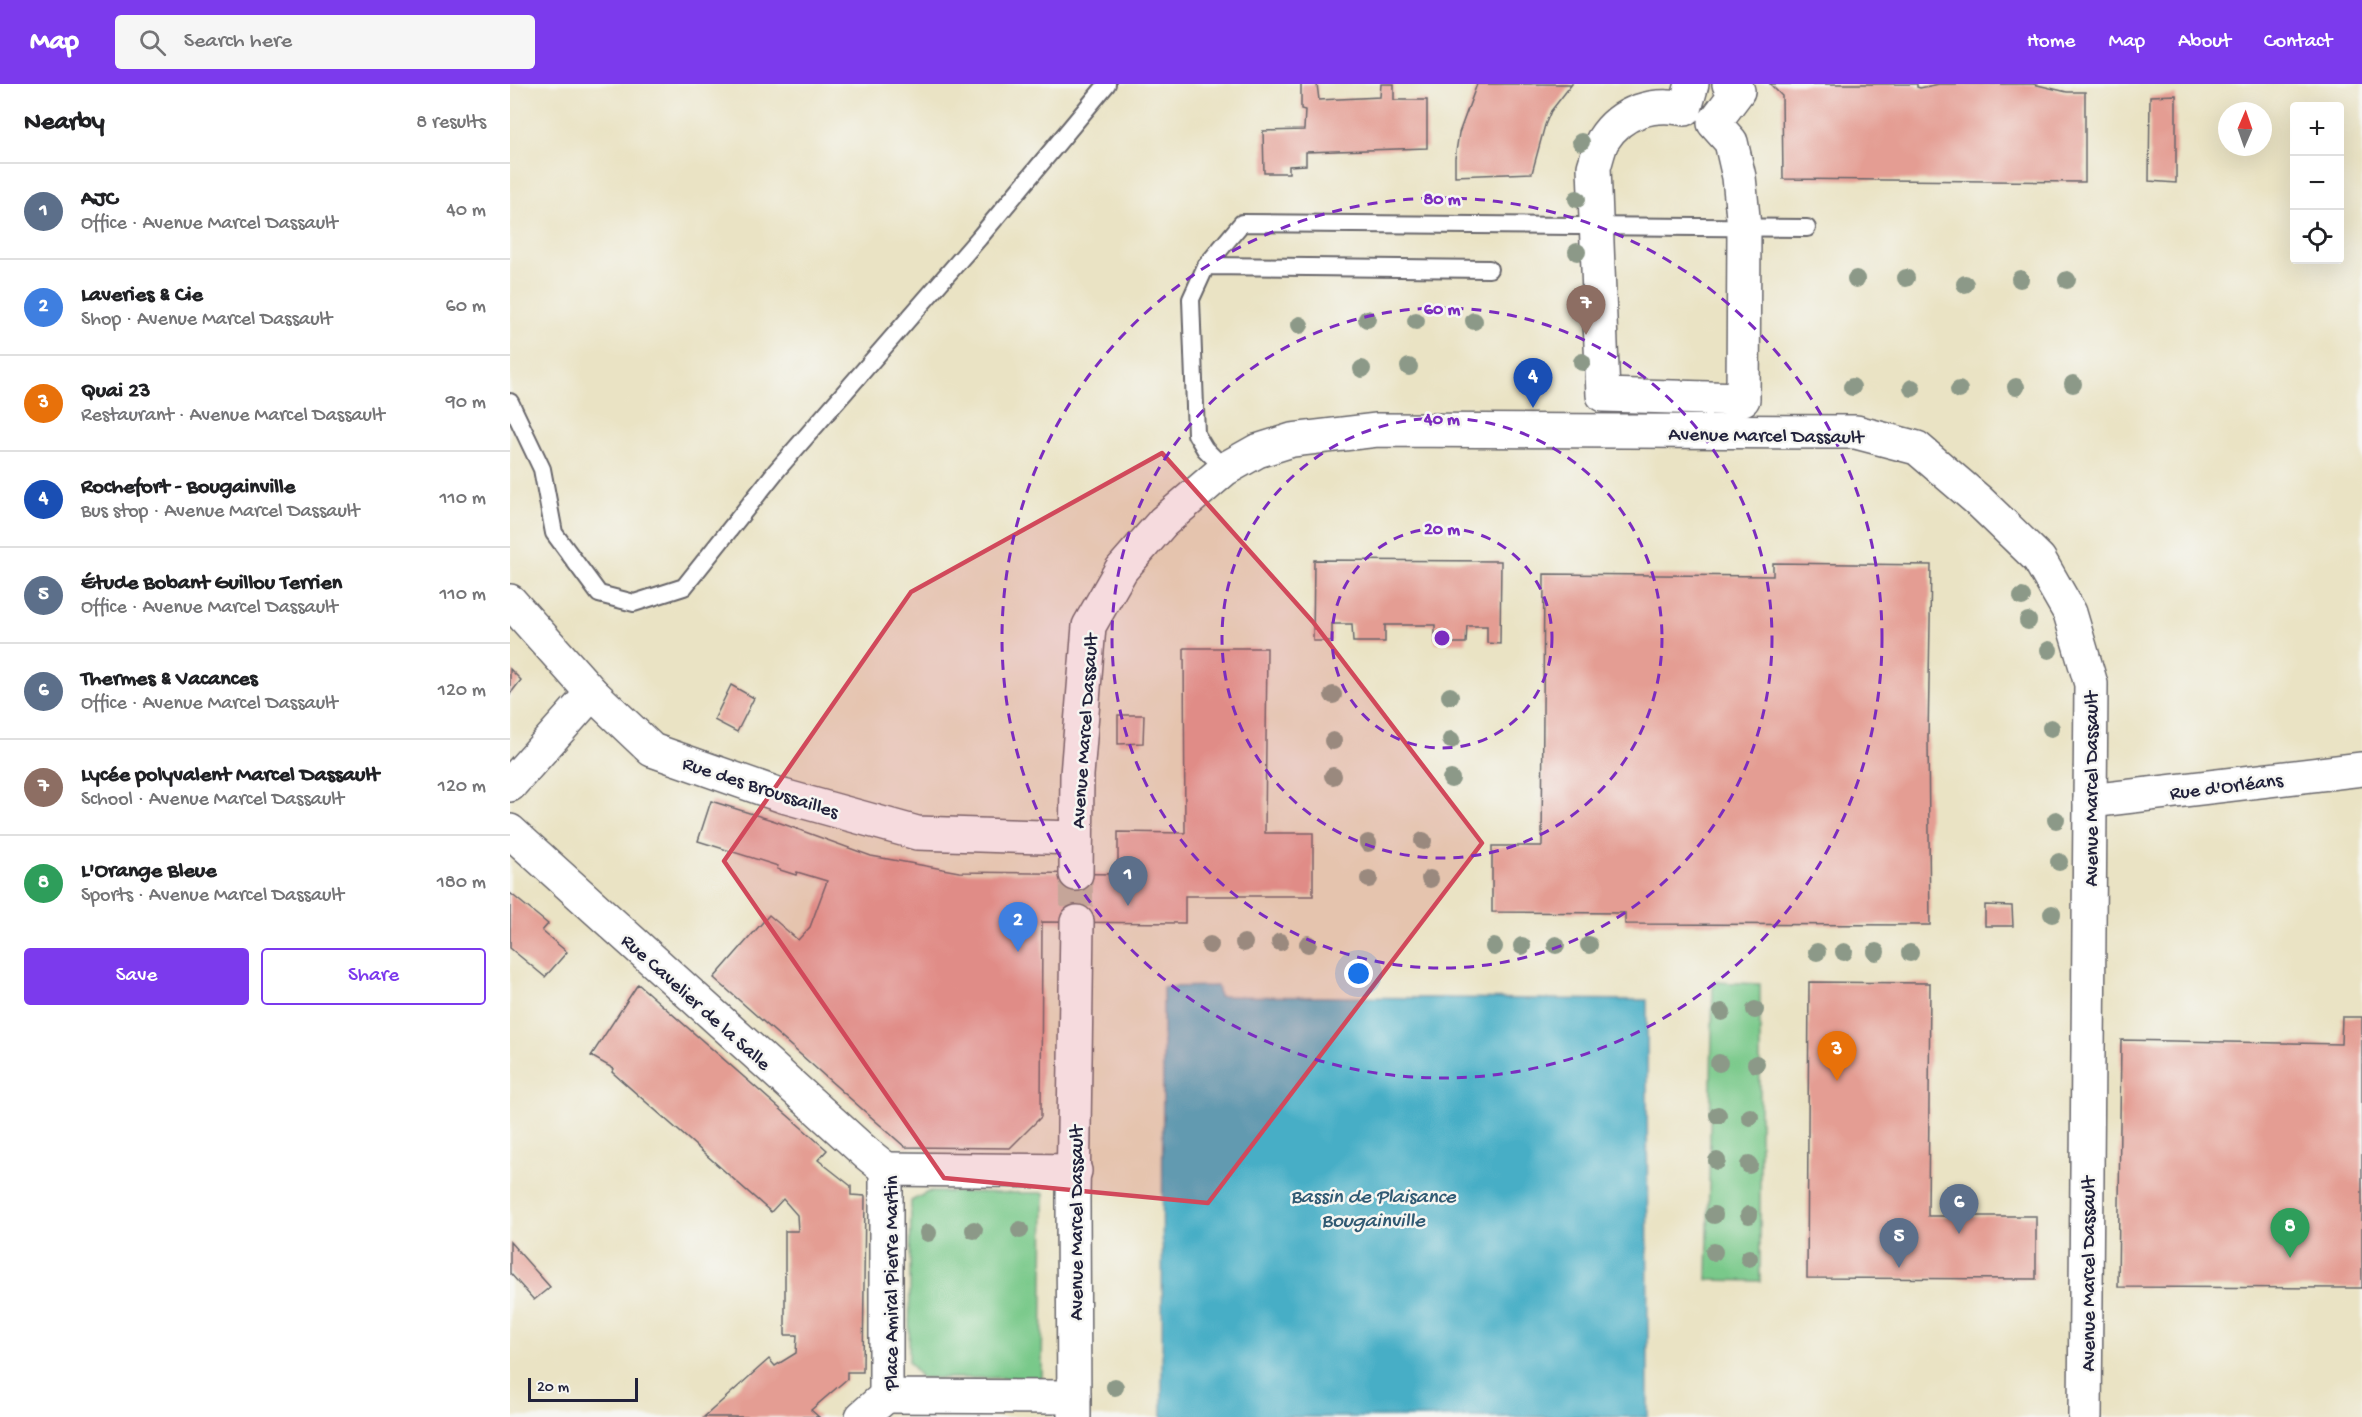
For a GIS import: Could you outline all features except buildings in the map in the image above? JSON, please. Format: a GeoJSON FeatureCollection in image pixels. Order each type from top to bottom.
{"type":"FeatureCollection","features":[{"type":"Feature","properties":{"kind":"street"},"geometry":{"type":"LineString","coordinates":[[1692,84],[1685,109],[1668,105],[1644,109],[1615,126],[1603,141],[1594,167],[1602,395],[1743,399],[1744,227],[1736,157],[1731,142],[1714,123],[1738,91],[1729,84]]}},
{"type":"Feature","properties":{"kind":"street","name":"Avenue Marcel Dassault"},"geometry":{"type":"LineString","coordinates":[[1076,873],[1082,700],[1089,626],[1121,570],[1156,530],[1225,469],[1257,451],[1292,440],[1377,430],[1856,432],[1917,448],[1979,501],[2038,559],[2070,613],[2091,684],[2085,1417]]}},
{"type":"Feature","properties":{"kind":"street","name":"Rue des Broussailles"},"geometry":{"type":"LineString","coordinates":[[510,601],[592,693],[652,750],[783,796],[917,832],[1076,838]]}},
{"type":"Feature","properties":{"kind":"street"},"geometry":{"type":"LineString","coordinates":[[510,785],[592,693]]}},
{"type":"Feature","properties":{"kind":"street","name":"Rue d'Orléans"},"geometry":{"type":"LineString","coordinates":[[2090,801],[2362,770]]}},
{"type":"Feature","properties":{"kind":"street","name":"Rue Cavelier de la Salle"},"geometry":{"type":"LineString","coordinates":[[510,831],[857,1146],[886,1169]]}},
{"type":"Feature","properties":{"kind":"street","name":"Avenue Marcel Dassault"},"geometry":{"type":"LineString","coordinates":[[1074,1407],[1077,922]]}},
{"type":"Feature","properties":{"kind":"street","name":"Place Amiral Pierre Martin"},"geometry":{"type":"LineString","coordinates":[[1074,1407],[874,1407],[886,1169],[1075,1171]]}},
{"type":"Feature","properties":{"kind":"lane"},"geometry":{"type":"LineString","coordinates":[[510,402],[542,469],[554,533],[599,594],[634,603],[684,587],[777,470],[979,238],[1107,84]]}},
{"type":"Feature","properties":{"kind":"lane"},"geometry":{"type":"LineString","coordinates":[[1225,469],[1205,449],[1196,434],[1191,299],[1206,266],[1242,224],[1808,228]]}},
{"type":"Feature","properties":{"kind":"lane"},"geometry":{"type":"LineString","coordinates":[[1206,266],[1489,269]]}},
{"type":"Feature","properties":{"kind":"highlighted area"},"geometry":{"type":"Polygon","coordinates":[[[1162,453],[1313,622],[1482,843],[1208,1203],[944,1178],[724,861],[911,592],[1162,453]]]}},
{"type":"Feature","properties":{"kind":"green space"},"geometry":{"type":"Polygon","coordinates":[[[1713,982],[1760,984],[1760,1281],[1707,1280],[1713,982]]]}},
{"type":"Feature","properties":{"kind":"green space"},"geometry":{"type":"Polygon","coordinates":[[[928,1192],[1044,1193],[1042,1378],[921,1378],[909,1362],[911,1201],[928,1192]]]}},
{"type":"Feature","properties":{"kind":"water","name":"Bassin de Plaisance Bougainville"},"geometry":{"type":"Polygon","coordinates":[[[1217,986],[1219,996],[1647,1000],[1648,1417],[1162,1417],[1163,987],[1217,986]]]}},
{"type":"Feature","properties":{"kind":"tunnel"},"geometry":{"type":"LineString","coordinates":[[1076,874],[1077,922]]}},
{"type":"Feature","properties":{"kind":"place","name":"Lycée polyvalent Marcel Dassault"},"geometry":{"type":"Point","coordinates":[1586,335]}},
{"type":"Feature","properties":{"kind":"place","name":"Rochefort - Bougainville"},"geometry":{"type":"Point","coordinates":[1533,408]}},
{"type":"Feature","properties":{"kind":"place","name":"AJC"},"geometry":{"type":"Point","coordinates":[1128,906]}},
{"type":"Feature","properties":{"kind":"place","name":"Laveries & Cie"},"geometry":{"type":"Point","coordinates":[1018,952]}},
{"type":"Feature","properties":{"kind":"place","name":"Quai 23"},"geometry":{"type":"Point","coordinates":[1837,1081]}},
{"type":"Feature","properties":{"kind":"place","name":"Thermes & Vacances"},"geometry":{"type":"Point","coordinates":[1959,1234]}},
{"type":"Feature","properties":{"kind":"place","name":"L'Orange Bleue"},"geometry":{"type":"Point","coordinates":[2290,1258]}},
{"type":"Feature","properties":{"kind":"place","name":"Étude Bobant Guillou Terrien"},"geometry":{"type":"Point","coordinates":[1899,1268]}}]}
